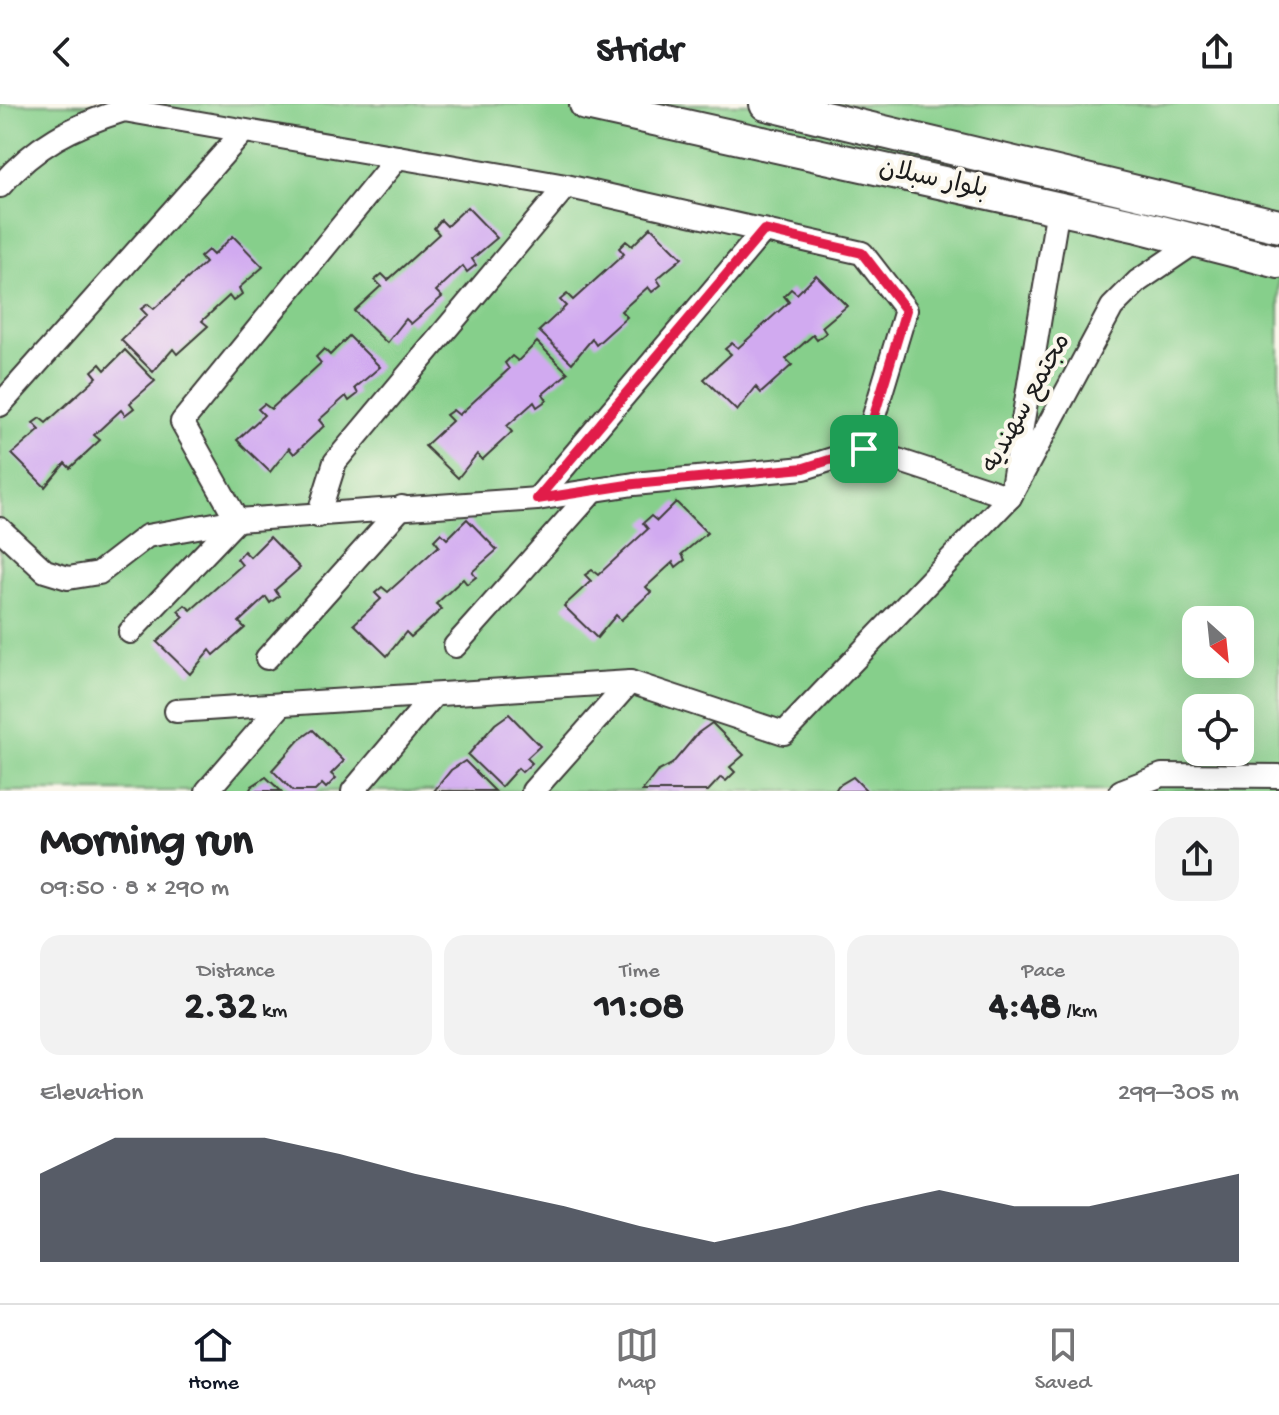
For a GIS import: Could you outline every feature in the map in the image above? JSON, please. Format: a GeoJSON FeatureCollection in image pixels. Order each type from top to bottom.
{"type":"FeatureCollection","features":[{"type":"Feature","properties":{"kind":"street","name":"بلوار سبلان"},"geometry":{"type":"LineString","coordinates":[[586,104],[1058,208],[1279,262]]}},
{"type":"Feature","properties":{"kind":"street","name":"بلوار سبلان"},"geometry":{"type":"LineString","coordinates":[[766,104],[1279,226]]}},
{"type":"Feature","properties":{"kind":"street"},"geometry":{"type":"LineString","coordinates":[[0,186],[39,149],[75,125],[124,110],[566,186],[862,253],[906,310],[864,449]]}},
{"type":"Feature","properties":{"kind":"street"},"geometry":{"type":"LineString","coordinates":[[0,405],[244,131]]}},
{"type":"Feature","properties":{"kind":"street"},"geometry":{"type":"LineString","coordinates":[[237,520],[182,422],[398,157]]}},
{"type":"Feature","properties":{"kind":"street"},"geometry":{"type":"LineString","coordinates":[[318,516],[335,462],[566,186]]}},
{"type":"Feature","properties":{"kind":"street","name":"مجتمع سهندیه"},"geometry":{"type":"LineString","coordinates":[[1010,497],[1058,208]]}},
{"type":"Feature","properties":{"kind":"street"},"geometry":{"type":"LineString","coordinates":[[537,499],[764,230]]}},
{"type":"Feature","properties":{"kind":"street","name":"مجتمع سهندیه"},"geometry":{"type":"LineString","coordinates":[[1010,497],[1112,307],[1138,281],[1197,241]]}},
{"type":"Feature","properties":{"kind":"street"},"geometry":{"type":"LineString","coordinates":[[0,529],[45,571],[68,578],[99,573],[147,536],[237,520],[537,499],[804,468],[864,449],[1010,497],[784,733],[630,682],[176,711]]}},
{"type":"Feature","properties":{"kind":"street"},"geometry":{"type":"LineString","coordinates":[[455,646],[594,490]]}},
{"type":"Feature","properties":{"kind":"street"},"geometry":{"type":"LineString","coordinates":[[267,658],[402,507]]}},
{"type":"Feature","properties":{"kind":"street"},"geometry":{"type":"LineString","coordinates":[[130,632],[237,520]]}},
{"type":"Feature","properties":{"kind":"street"},"geometry":{"type":"LineString","coordinates":[[533,791],[630,682]]}},
{"type":"Feature","properties":{"kind":"street"},"geometry":{"type":"LineString","coordinates":[[353,791],[434,695]]}},
{"type":"Feature","properties":{"kind":"street"},"geometry":{"type":"LineString","coordinates":[[207,791],[282,704]]}},
{"type":"Feature","properties":{"kind":"street"},"geometry":{"type":"LineString","coordinates":[[1121,791],[1162,775],[1279,776]]}},
{"type":"Feature","properties":{"kind":"green space"},"geometry":{"type":"Polygon","coordinates":[[[0,104],[1279,104],[1279,791],[0,791],[0,104]]]}},
{"type":"Feature","properties":{"kind":"building"},"geometry":{"type":"Polygon","coordinates":[[[467,207],[497,238],[472,259],[476,265],[467,272],[463,266],[436,291],[442,297],[411,324],[406,319],[387,343],[354,311],[381,286],[375,280],[382,274],[388,280],[439,234],[434,228],[441,220],[447,226],[467,207]]]}},
{"type":"Feature","properties":{"kind":"building"},"geometry":{"type":"Polygon","coordinates":[[[651,227],[682,258],[657,279],[661,285],[652,292],[648,287],[621,311],[627,317],[596,345],[592,339],[572,363],[539,331],[566,306],[560,300],[567,294],[573,300],[624,254],[619,248],[626,241],[632,246],[651,227]]]}},
{"type":"Feature","properties":{"kind":"building"},"geometry":{"type":"Polygon","coordinates":[[[233,236],[263,267],[239,288],[242,294],[233,301],[229,296],[202,321],[208,326],[177,354],[173,349],[153,372],[121,340],[147,315],[141,309],[148,304],[154,309],[205,263],[200,257],[208,250],[213,255],[233,236]]]}},
{"type":"Feature","properties":{"kind":"building"},"geometry":{"type":"Polygon","coordinates":[[[816,275],[847,306],[822,327],[826,333],[817,340],[813,335],[786,359],[792,365],[761,393],[756,387],[737,411],[704,379],[731,354],[725,349],[732,343],[738,348],[789,302],[784,296],[791,289],[797,294],[816,275]]]}},
{"type":"Feature","properties":{"kind":"building"},"geometry":{"type":"Polygon","coordinates":[[[349,336],[380,367],[355,388],[358,394],[349,401],[346,396],[319,420],[324,426],[294,454],[289,448],[270,472],[237,440],[264,415],[258,409],[264,404],[271,409],[321,363],[316,357],[324,349],[330,355],[349,336]]]}},
{"type":"Feature","properties":{"kind":"building"},"geometry":{"type":"Polygon","coordinates":[[[537,342],[568,373],[543,394],[547,400],[537,407],[534,402],[507,426],[512,432],[482,460],[477,454],[458,478],[425,446],[452,421],[446,415],[453,410],[459,415],[509,369],[505,363],[512,356],[518,361],[537,342]]]}},
{"type":"Feature","properties":{"kind":"building"},"geometry":{"type":"Polygon","coordinates":[[[125,350],[155,381],[130,403],[134,408],[125,415],[121,410],[94,435],[100,440],[70,468],[65,463],[45,487],[12,454],[40,430],[33,423],[40,418],[46,423],[97,377],[92,371],[100,364],[105,370],[125,350]]]}},
{"type":"Feature","properties":{"kind":"building"},"geometry":{"type":"Polygon","coordinates":[[[676,502],[707,533],[682,554],[685,560],[676,567],[673,562],[646,587],[651,592],[621,620],[616,615],[597,638],[564,606],[591,581],[585,575],[592,570],[598,575],[648,529],[643,523],[651,516],[657,521],[676,502]]]}},
{"type":"Feature","properties":{"kind":"building"},"geometry":{"type":"Polygon","coordinates":[[[467,519],[497,550],[472,572],[476,577],[467,584],[463,579],[436,604],[442,609],[411,637],[406,632],[387,656],[354,624],[381,599],[375,593],[382,587],[388,592],[439,546],[434,540],[441,533],[447,539],[467,519]]]}},
{"type":"Feature","properties":{"kind":"building"},"geometry":{"type":"Polygon","coordinates":[[[270,537],[300,568],[275,590],[279,596],[270,603],[266,597],[239,622],[245,628],[214,655],[210,650],[190,674],[157,642],[184,617],[178,611],[185,605],[191,610],[242,565],[237,559],[244,551],[250,557],[270,537]]]}},
{"type":"Feature","properties":{"kind":"building"},"geometry":{"type":"Polygon","coordinates":[[[509,714],[540,746],[527,758],[532,763],[522,772],[518,768],[501,787],[468,755],[495,724],[509,714]]]}},
{"type":"Feature","properties":{"kind":"building"},"geometry":{"type":"Polygon","coordinates":[[[712,723],[744,755],[730,767],[735,772],[726,781],[721,777],[708,791],[642,791],[657,772],[672,764],[698,733],[712,723]]]}},
{"type":"Feature","properties":{"kind":"building"},"geometry":{"type":"Polygon","coordinates":[[[313,730],[344,761],[331,774],[336,778],[326,788],[322,784],[315,791],[293,791],[272,770],[299,740],[313,730]]]}},
{"type":"Feature","properties":{"kind":"building"},"geometry":{"type":"Polygon","coordinates":[[[465,761],[495,791],[434,791],[451,770],[465,761]]]}},
{"type":"Feature","properties":{"kind":"building"},"geometry":{"type":"Polygon","coordinates":[[[266,777],[281,791],[249,791],[252,786],[266,777]]]}},
{"type":"Feature","properties":{"kind":"building"},"geometry":{"type":"Polygon","coordinates":[[[853,777],[867,791],[835,791],[838,786],[853,777]]]}},
{"type":"Feature","properties":{"kind":"route"},"geometry":{"type":"LineString","coordinates":[[764,230],[862,253],[906,310],[864,449],[804,468],[634,484],[537,499],[764,230]]}}]}
